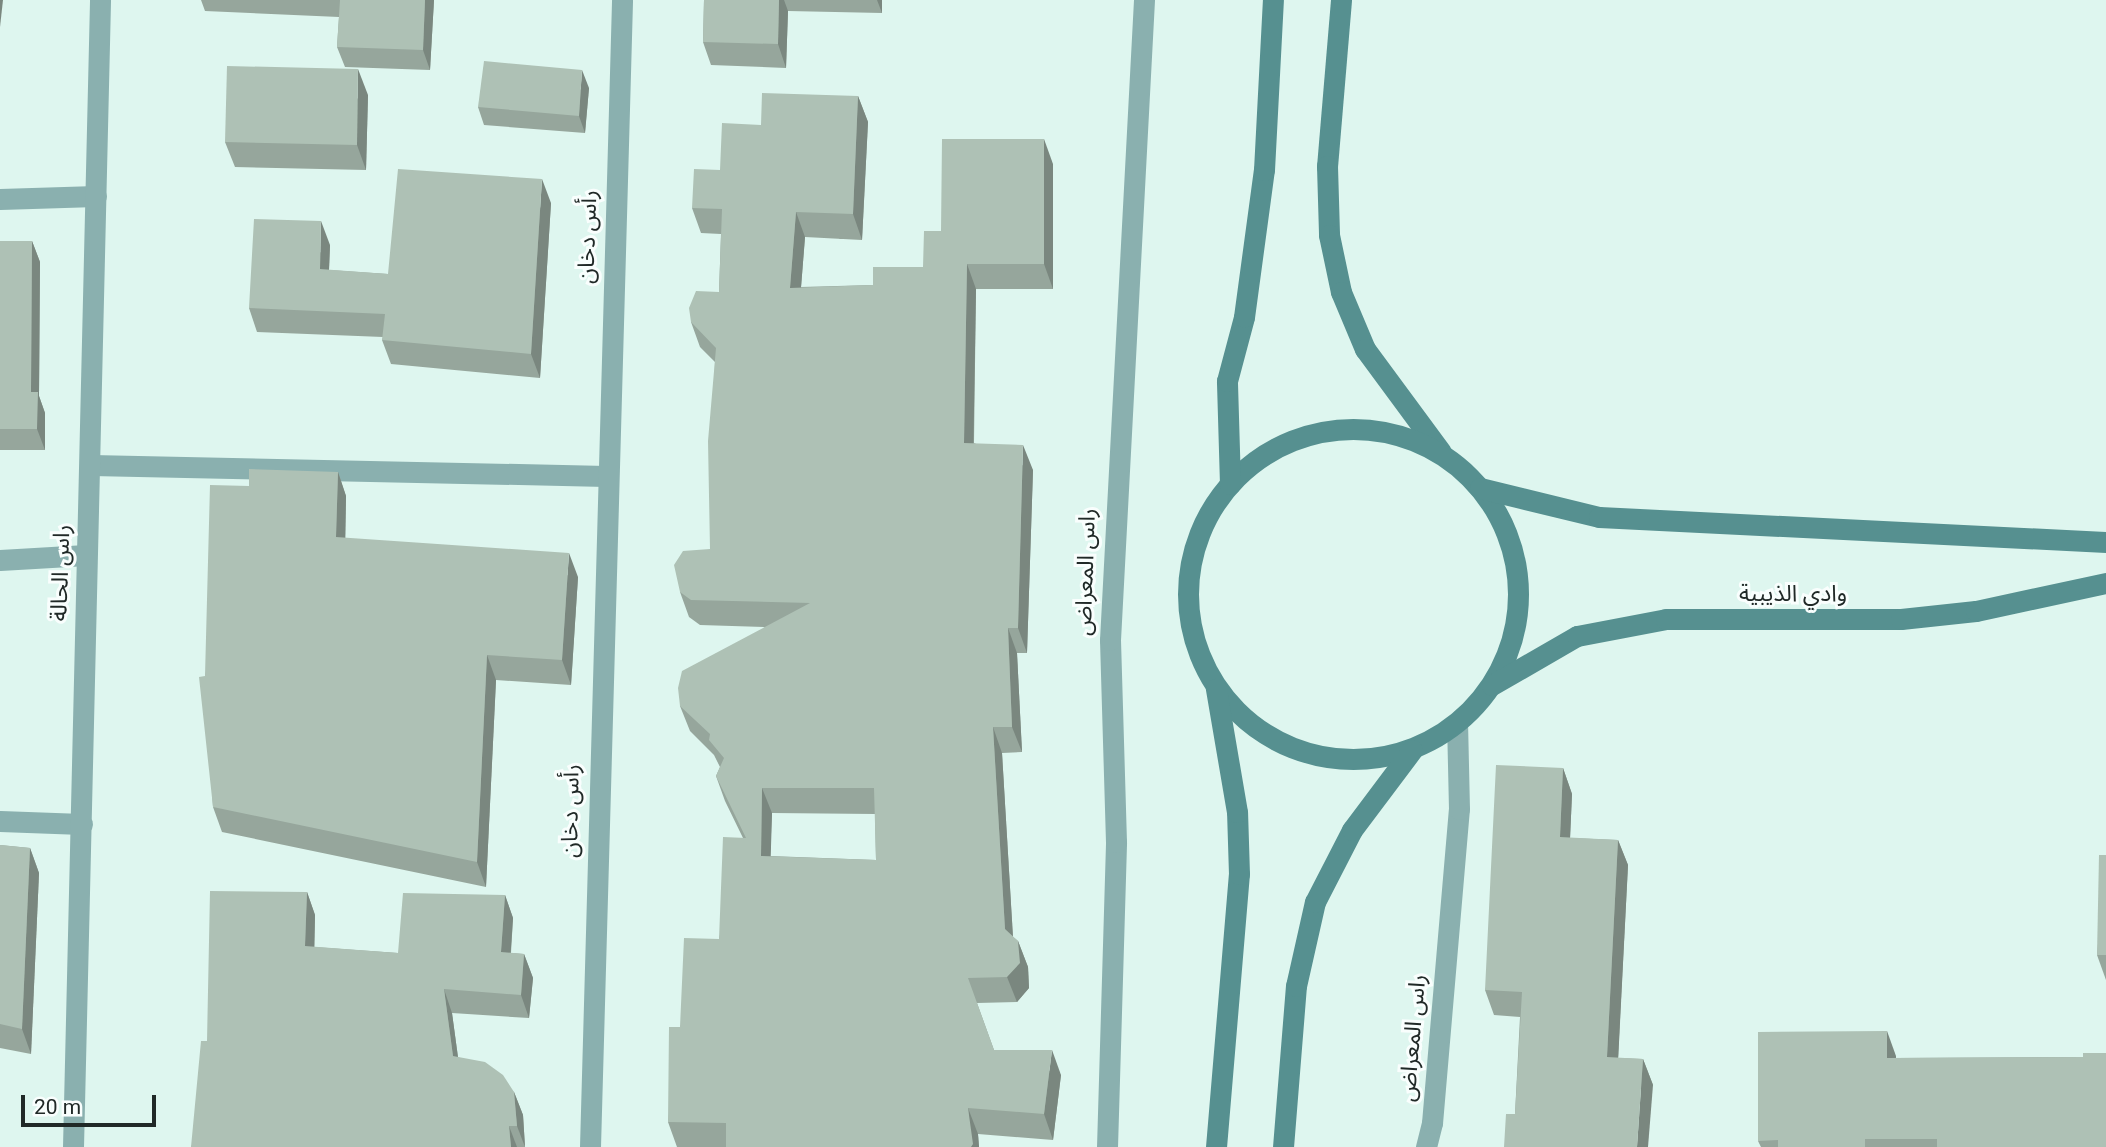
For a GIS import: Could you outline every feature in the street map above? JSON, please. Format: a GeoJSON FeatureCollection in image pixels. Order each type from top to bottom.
{"type":"FeatureCollection","features":[{"type":"Feature","properties":{"kind":"street","name":"راس الحالة"},"geometry":{"type":"LineString","coordinates":[[73,1147],[100,0]]}},
{"type":"Feature","properties":{"kind":"street","name":"رأس دخان"},"geometry":{"type":"LineString","coordinates":[[590,1147],[606,476],[622,0]]}},
{"type":"Feature","properties":{"kind":"street","name":"راس المعراض"},"geometry":{"type":"LineString","coordinates":[[1108,1147],[1116,842],[1110,640],[1144,0]]}},
{"type":"Feature","properties":{"kind":"street"},"geometry":{"type":"LineString","coordinates":[[1230,484],[1227,381],[1244,317],[1264,170],[1273,0]]}},
{"type":"Feature","properties":{"kind":"street"},"geometry":{"type":"LineString","coordinates":[[1216,689],[1254,729],[1303,754],[1358,761],[1412,750],[1457,724],[1492,685],[1513,637],[1518,584],[1507,533],[1480,488],[1442,454],[1365,349],[1341,292],[1329,235],[1327,166],[1341,0]]}},
{"type":"Feature","properties":{"kind":"street"},"geometry":{"type":"LineString","coordinates":[[0,199],[96,196]]}},
{"type":"Feature","properties":{"kind":"street"},"geometry":{"type":"LineString","coordinates":[[1216,1147],[1239,874],[1237,812],[1216,689],[1193,640],[1187,584],[1200,531],[1230,484],[1265,454],[1307,435],[1353,428],[1399,435],[1442,454]]}},
{"type":"Feature","properties":{"kind":"street"},"geometry":{"type":"LineString","coordinates":[[91,466],[606,476]]}},
{"type":"Feature","properties":{"kind":"street"},"geometry":{"type":"LineString","coordinates":[[1480,488],[1599,517],[2106,542]]}},
{"type":"Feature","properties":{"kind":"street"},"geometry":{"type":"LineString","coordinates":[[0,560],[86,555]]}},
{"type":"Feature","properties":{"kind":"street","name":"وادي الذيبية"},"geometry":{"type":"LineString","coordinates":[[1492,685],[1577,636],[1665,620],[1900,619],[1976,611],[2106,583]]}},
{"type":"Feature","properties":{"kind":"street","name":"راس المعراض"},"geometry":{"type":"LineString","coordinates":[[1426,1147],[1432,1123],[1460,808],[1457,724]]}},
{"type":"Feature","properties":{"kind":"street"},"geometry":{"type":"LineString","coordinates":[[1283,1147],[1296,986],[1315,902],[1352,830],[1412,750]]}},
{"type":"Feature","properties":{"kind":"street"},"geometry":{"type":"LineString","coordinates":[[0,821],[82,824]]}},
{"type":"Feature","properties":{"kind":"building"},"geometry":{"type":"Polygon","coordinates":[[[340,0],[425,0],[423,50],[337,47],[340,0]]]}},
{"type":"Feature","properties":{"kind":"building"},"geometry":{"type":"Polygon","coordinates":[[[704,0],[779,0],[778,44],[703,42],[704,0]]]}},
{"type":"Feature","properties":{"kind":"building"},"geometry":{"type":"Polygon","coordinates":[[[484,61],[582,70],[579,116],[478,107],[484,61]]]}},
{"type":"Feature","properties":{"kind":"building"},"geometry":{"type":"Polygon","coordinates":[[[227,66],[358,69],[357,145],[225,142],[227,66]]]}},
{"type":"Feature","properties":{"kind":"building"},"geometry":{"type":"Polygon","coordinates":[[[762,93],[858,96],[853,214],[796,212],[790,288],[873,285],[873,267],[923,267],[924,231],[941,231],[942,139],[1044,139],[1044,264],[967,264],[964,443],[1023,445],[1018,628],[1008,628],[1012,727],[993,727],[1005,929],[1018,941],[1020,963],[1007,977],[968,978],[994,1050],[1052,1050],[1044,1114],[968,1108],[973,1144],[971,1147],[726,1147],[726,1123],[668,1122],[669,1027],[680,1027],[684,938],[719,939],[723,837],[746,838],[716,776],[724,758],[709,740],[710,734],[680,706],[678,688],[682,671],[810,603],[691,600],[680,592],[674,565],[683,551],[710,549],[708,441],[716,348],[691,322],[689,308],[696,291],[719,292],[722,209],[692,208],[694,169],[720,170],[722,123],[761,125],[762,93]],[[762,788],[761,856],[876,860],[874,788],[762,788]]]}},
{"type":"Feature","properties":{"kind":"building"},"geometry":{"type":"Polygon","coordinates":[[[398,169],[542,179],[531,354],[382,340],[385,314],[249,308],[254,219],[321,221],[320,269],[388,274],[398,169]]]}},
{"type":"Feature","properties":{"kind":"building"},"geometry":{"type":"Polygon","coordinates":[[[0,241],[32,241],[31,392],[38,392],[37,429],[0,429],[0,241]]]}},
{"type":"Feature","properties":{"kind":"building"},"geometry":{"type":"Polygon","coordinates":[[[249,469],[338,472],[336,537],[569,553],[562,660],[487,655],[477,862],[213,807],[199,677],[205,676],[210,485],[249,486],[249,469]]]}},
{"type":"Feature","properties":{"kind":"building"},"geometry":{"type":"Polygon","coordinates":[[[1496,765],[1563,768],[1560,837],[1618,840],[1607,1057],[1643,1059],[1637,1147],[1504,1147],[1506,1114],[1515,1114],[1522,992],[1485,990],[1496,765]]]}},
{"type":"Feature","properties":{"kind":"building"},"geometry":{"type":"Polygon","coordinates":[[[0,845],[30,848],[22,1029],[0,1024],[0,845]]]}},
{"type":"Feature","properties":{"kind":"building"},"geometry":{"type":"Polygon","coordinates":[[[2099,855],[2106,855],[2106,955],[2097,955],[2099,855]]]}},
{"type":"Feature","properties":{"kind":"building"},"geometry":{"type":"Polygon","coordinates":[[[210,891],[307,892],[305,946],[398,953],[403,893],[505,895],[501,952],[524,954],[521,995],[444,989],[453,1056],[485,1062],[503,1075],[514,1092],[517,1126],[509,1126],[511,1147],[191,1147],[201,1041],[207,1041],[210,891]]]}},
{"type":"Feature","properties":{"kind":"building"},"geometry":{"type":"Polygon","coordinates":[[[1887,1031],[1887,1058],[2083,1057],[2083,1053],[2106,1053],[2106,1147],[1937,1147],[1937,1139],[1865,1139],[1865,1147],[1778,1147],[1778,1140],[1758,1141],[1758,1032],[1887,1031]]]}}]}
